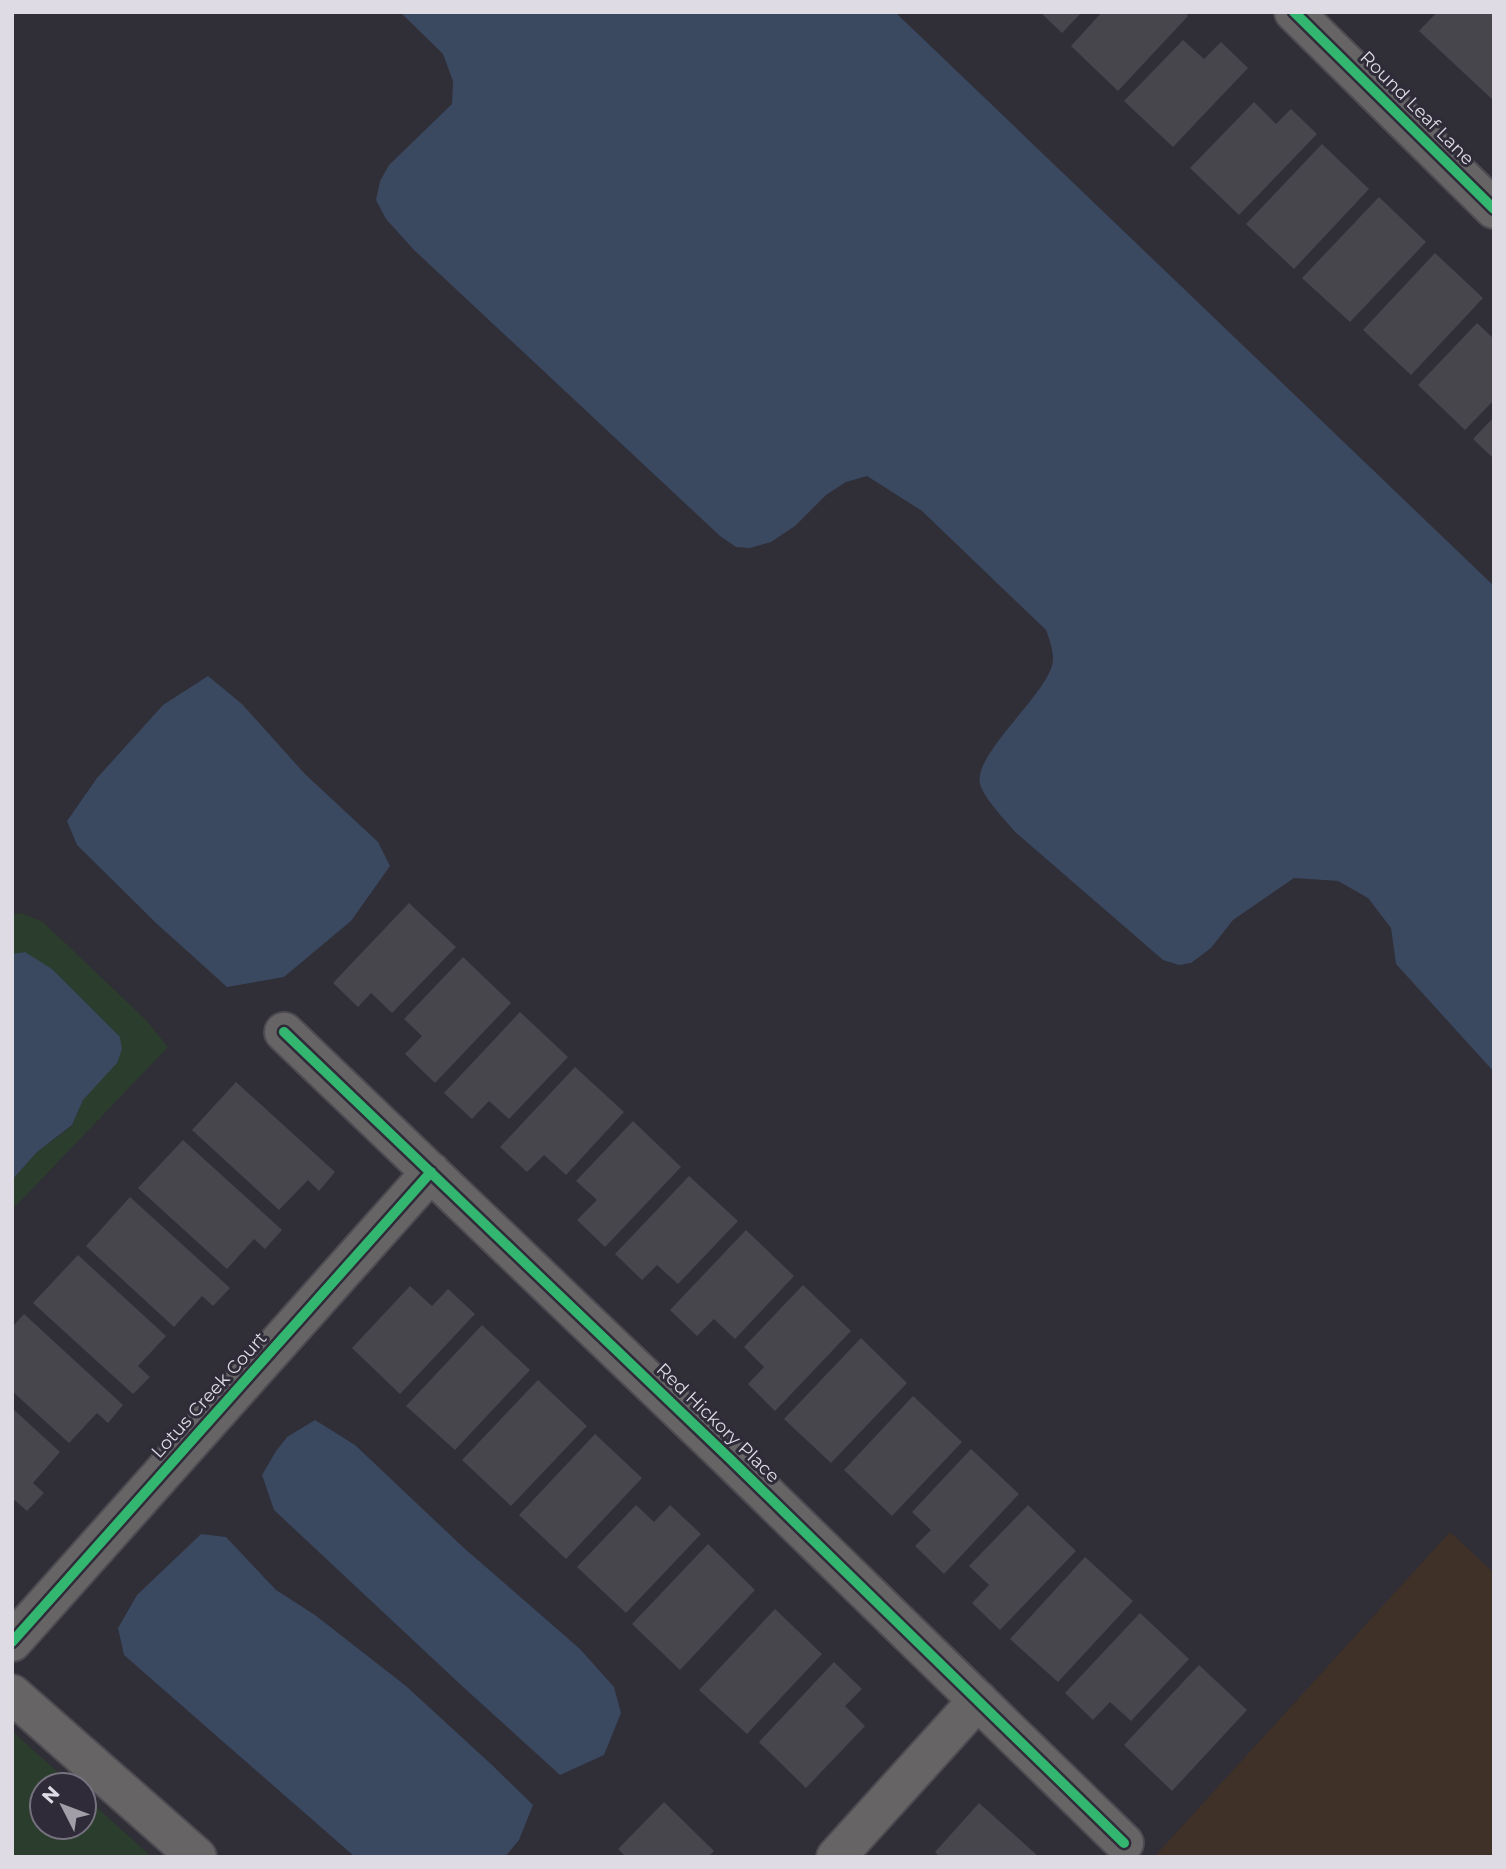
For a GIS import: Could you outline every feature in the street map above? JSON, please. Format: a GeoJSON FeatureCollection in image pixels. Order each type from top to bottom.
{"type":"FeatureCollection","features":[{"type":"Feature","properties":{"kind":"street","name":"Round Leaf Lane"},"geometry":{"type":"LineString","coordinates":[[1315,19],[1494,209]]}},
{"type":"Feature","properties":{"kind":"street","name":"Red Hickory Place"},"geometry":{"type":"LineString","coordinates":[[284,1032],[738,1466],[1124,1843]]}},
{"type":"Feature","properties":{"kind":"street","name":"Lotus Creek Court"},"geometry":{"type":"LineString","coordinates":[[12,1642],[431,1172]]}},
{"type":"Feature","properties":{"kind":"street"},"geometry":{"type":"LineString","coordinates":[[12,1694],[197,1857]]}},
{"type":"Feature","properties":{"kind":"street"},"geometry":{"type":"LineString","coordinates":[[836,1857],[978,1700]]}},
{"type":"Feature","properties":{"kind":"shaded area"},"geometry":{"type":"Polygon","coordinates":[[[1450,1532],[1494,1573],[1494,1857],[1154,1857],[1450,1532]]]}},
{"type":"Feature","properties":{"kind":"green space"},"geometry":{"type":"Polygon","coordinates":[[[21,913],[43,922],[146,1020],[168,1047],[12,1210],[12,1180],[37,1152],[72,1126],[83,1100],[116,1063],[25,952],[12,954],[12,914],[21,913]]]}},
{"type":"Feature","properties":{"kind":"green space"},"geometry":{"type":"Polygon","coordinates":[[[12,1731],[56,1771],[28,1771],[28,1841],[98,1841],[98,1809],[152,1857],[12,1857],[12,1731]]]}},
{"type":"Feature","properties":{"kind":"water"},"geometry":{"type":"Polygon","coordinates":[[[400,12],[895,12],[1494,586],[1494,1072],[1396,964],[1391,928],[1368,898],[1338,881],[1294,878],[1233,920],[1211,948],[1191,963],[1179,965],[1163,960],[1015,832],[982,789],[981,772],[987,758],[1045,680],[1052,666],[1052,648],[1046,630],[922,511],[867,476],[846,482],[826,495],[795,526],[771,542],[750,548],[736,547],[720,536],[414,250],[386,219],[376,200],[380,181],[389,165],[452,104],[453,81],[443,54],[400,12]]]}},
{"type":"Feature","properties":{"kind":"water"},"geometry":{"type":"Polygon","coordinates":[[[208,676],[242,704],[305,774],[378,842],[390,866],[351,921],[284,977],[227,987],[156,923],[77,845],[67,821],[97,778],[163,705],[208,676]]]}},
{"type":"Feature","properties":{"kind":"water"},"geometry":{"type":"Polygon","coordinates":[[[25,952],[52,969],[120,1037],[122,1049],[117,1063],[83,1100],[72,1125],[37,1152],[12,1180],[12,954],[25,952]]]}},
{"type":"Feature","properties":{"kind":"water"},"geometry":{"type":"Polygon","coordinates":[[[315,1420],[355,1445],[464,1548],[580,1649],[614,1687],[621,1713],[604,1755],[560,1775],[274,1510],[262,1475],[287,1437],[315,1420]]]}},
{"type":"Feature","properties":{"kind":"water"},"geometry":{"type":"Polygon","coordinates":[[[201,1534],[226,1537],[276,1590],[315,1615],[406,1686],[533,1805],[519,1840],[505,1857],[355,1857],[124,1655],[118,1628],[137,1595],[201,1534]]]}},
{"type":"Feature","properties":{"kind":"building"},"geometry":{"type":"Polygon","coordinates":[[[1040,12],[1082,12],[1062,33],[1040,12]]]}},
{"type":"Feature","properties":{"kind":"building"},"geometry":{"type":"Polygon","coordinates":[[[1102,12],[1185,12],[1188,16],[1118,91],[1071,46],[1102,12]]]}},
{"type":"Feature","properties":{"kind":"building"},"geometry":{"type":"Polygon","coordinates":[[[1437,12],[1494,12],[1494,101],[1419,31],[1437,12]]]}},
{"type":"Feature","properties":{"kind":"building"},"geometry":{"type":"Polygon","coordinates":[[[1183,40],[1204,59],[1221,42],[1248,68],[1173,147],[1124,101],[1183,40]]]}},
{"type":"Feature","properties":{"kind":"building"},"geometry":{"type":"Polygon","coordinates":[[[1254,102],[1276,124],[1291,109],[1317,134],[1239,215],[1190,168],[1254,102]]]}},
{"type":"Feature","properties":{"kind":"building"},"geometry":{"type":"Polygon","coordinates":[[[1322,144],[1369,189],[1294,269],[1246,224],[1322,144]]]}},
{"type":"Feature","properties":{"kind":"building"},"geometry":{"type":"Polygon","coordinates":[[[1379,197],[1426,242],[1350,322],[1302,278],[1379,197]]]}},
{"type":"Feature","properties":{"kind":"building"},"geometry":{"type":"Polygon","coordinates":[[[1435,253],[1483,298],[1411,375],[1363,330],[1435,253]]]}},
{"type":"Feature","properties":{"kind":"building"},"geometry":{"type":"Polygon","coordinates":[[[1477,323],[1494,339],[1494,400],[1465,430],[1418,385],[1477,323]]]}},
{"type":"Feature","properties":{"kind":"building"},"geometry":{"type":"Polygon","coordinates":[[[1494,417],[1494,459],[1473,439],[1494,417]]]}},
{"type":"Feature","properties":{"kind":"building"},"geometry":{"type":"Polygon","coordinates":[[[409,903],[456,947],[392,1013],[371,993],[358,1007],[333,983],[409,903]]]}},
{"type":"Feature","properties":{"kind":"building"},"geometry":{"type":"Polygon","coordinates":[[[463,957],[511,1003],[435,1083],[405,1054],[422,1036],[404,1019],[463,957]]]}},
{"type":"Feature","properties":{"kind":"building"},"geometry":{"type":"Polygon","coordinates":[[[520,1012],[568,1057],[509,1119],[489,1101],[472,1119],[444,1093],[520,1012]]]}},
{"type":"Feature","properties":{"kind":"building"},"geometry":{"type":"Polygon","coordinates":[[[575,1067],[624,1112],[566,1175],[544,1155],[527,1172],[500,1147],[575,1067]]]}},
{"type":"Feature","properties":{"kind":"building"},"geometry":{"type":"Polygon","coordinates":[[[236,1082],[335,1172],[319,1191],[308,1180],[279,1210],[192,1130],[236,1082]]]}},
{"type":"Feature","properties":{"kind":"building"},"geometry":{"type":"Polygon","coordinates":[[[633,1121],[681,1167],[605,1247],[577,1220],[597,1200],[576,1181],[633,1121]]]}},
{"type":"Feature","properties":{"kind":"building"},"geometry":{"type":"Polygon","coordinates":[[[183,1140],[282,1230],[265,1249],[254,1239],[227,1269],[138,1188],[183,1140]]]}},
{"type":"Feature","properties":{"kind":"building"},"geometry":{"type":"Polygon","coordinates":[[[689,1176],[738,1221],[678,1284],[657,1265],[642,1280],[615,1254],[689,1176]]]}},
{"type":"Feature","properties":{"kind":"building"},"geometry":{"type":"Polygon","coordinates":[[[130,1197],[230,1288],[213,1306],[202,1296],[174,1327],[86,1246],[130,1197]]]}},
{"type":"Feature","properties":{"kind":"building"},"geometry":{"type":"Polygon","coordinates":[[[746,1230],[794,1276],[735,1339],[714,1319],[697,1336],[670,1310],[746,1230]]]}},
{"type":"Feature","properties":{"kind":"building"},"geometry":{"type":"Polygon","coordinates":[[[78,1255],[166,1336],[138,1366],[150,1377],[133,1394],[33,1303],[78,1255]]]}},
{"type":"Feature","properties":{"kind":"building"},"geometry":{"type":"Polygon","coordinates":[[[803,1285],[851,1331],[775,1411],[748,1384],[764,1367],[744,1347],[803,1285]]]}},
{"type":"Feature","properties":{"kind":"building"},"geometry":{"type":"Polygon","coordinates":[[[410,1286],[432,1306],[448,1289],[475,1314],[400,1394],[352,1348],[410,1286]]]}},
{"type":"Feature","properties":{"kind":"building"},"geometry":{"type":"Polygon","coordinates":[[[24,1314],[123,1405],[108,1423],[97,1413],[69,1443],[12,1391],[12,1327],[24,1314]]]}},
{"type":"Feature","properties":{"kind":"building"},"geometry":{"type":"Polygon","coordinates":[[[482,1325],[530,1370],[455,1450],[406,1406],[482,1325]]]}},
{"type":"Feature","properties":{"kind":"building"},"geometry":{"type":"Polygon","coordinates":[[[861,1338],[907,1383],[831,1463],[784,1419],[861,1338]]]}},
{"type":"Feature","properties":{"kind":"building"},"geometry":{"type":"Polygon","coordinates":[[[538,1380],[587,1426],[511,1506],[462,1460],[538,1380]]]}},
{"type":"Feature","properties":{"kind":"building"},"geometry":{"type":"Polygon","coordinates":[[[913,1396],[962,1442],[892,1516],[844,1470],[913,1396]]]}},
{"type":"Feature","properties":{"kind":"building"},"geometry":{"type":"Polygon","coordinates":[[[12,1408],[60,1452],[33,1483],[44,1493],[27,1511],[12,1498],[12,1408]]]}},
{"type":"Feature","properties":{"kind":"building"},"geometry":{"type":"Polygon","coordinates":[[[595,1434],[642,1478],[566,1559],[519,1515],[595,1434]]]}},
{"type":"Feature","properties":{"kind":"building"},"geometry":{"type":"Polygon","coordinates":[[[971,1449],[1019,1494],[944,1574],[915,1546],[931,1530],[912,1512],[971,1449]]]}},
{"type":"Feature","properties":{"kind":"building"},"geometry":{"type":"Polygon","coordinates":[[[636,1505],[654,1522],[670,1505],[701,1534],[626,1613],[577,1567],[636,1505]]]}},
{"type":"Feature","properties":{"kind":"building"},"geometry":{"type":"Polygon","coordinates":[[[1028,1505],[1076,1551],[1000,1630],[972,1603],[989,1585],[969,1566],[1028,1505]]]}},
{"type":"Feature","properties":{"kind":"building"},"geometry":{"type":"Polygon","coordinates":[[[708,1544],[755,1590],[680,1670],[632,1624],[708,1544]]]}},
{"type":"Feature","properties":{"kind":"building"},"geometry":{"type":"Polygon","coordinates":[[[1085,1557],[1133,1601],[1058,1682],[1010,1639],[1085,1557]]]}},
{"type":"Feature","properties":{"kind":"building"},"geometry":{"type":"Polygon","coordinates":[[[775,1609],[822,1654],[747,1734],[699,1690],[775,1609]]]}},
{"type":"Feature","properties":{"kind":"building"},"geometry":{"type":"Polygon","coordinates":[[[1140,1613],[1189,1659],[1131,1721],[1110,1702],[1093,1720],[1065,1693],[1140,1613]]]}},
{"type":"Feature","properties":{"kind":"building"},"geometry":{"type":"Polygon","coordinates":[[[834,1662],[862,1689],[845,1706],[865,1726],[806,1788],[759,1742],[834,1662]]]}},
{"type":"Feature","properties":{"kind":"building"},"geometry":{"type":"Polygon","coordinates":[[[1199,1665],[1247,1710],[1172,1791],[1124,1745],[1199,1665]]]}},
{"type":"Feature","properties":{"kind":"building"},"geometry":{"type":"Polygon","coordinates":[[[664,1802],[714,1851],[708,1857],[626,1857],[618,1849],[664,1802]]]}},
{"type":"Feature","properties":{"kind":"building"},"geometry":{"type":"Polygon","coordinates":[[[979,1803],[1039,1857],[940,1857],[935,1852],[979,1803]]]}},
{"type":"Feature","properties":{"kind":"cycle path"},"geometry":{"type":"LineString","coordinates":[[1294,12],[1494,209]]}},
{"type":"Feature","properties":{"kind":"cycle path"},"geometry":{"type":"LineString","coordinates":[[284,1032],[728,1457],[1124,1843]]}},
{"type":"Feature","properties":{"kind":"cycle path"},"geometry":{"type":"LineString","coordinates":[[12,1642],[431,1172]]}}]}
